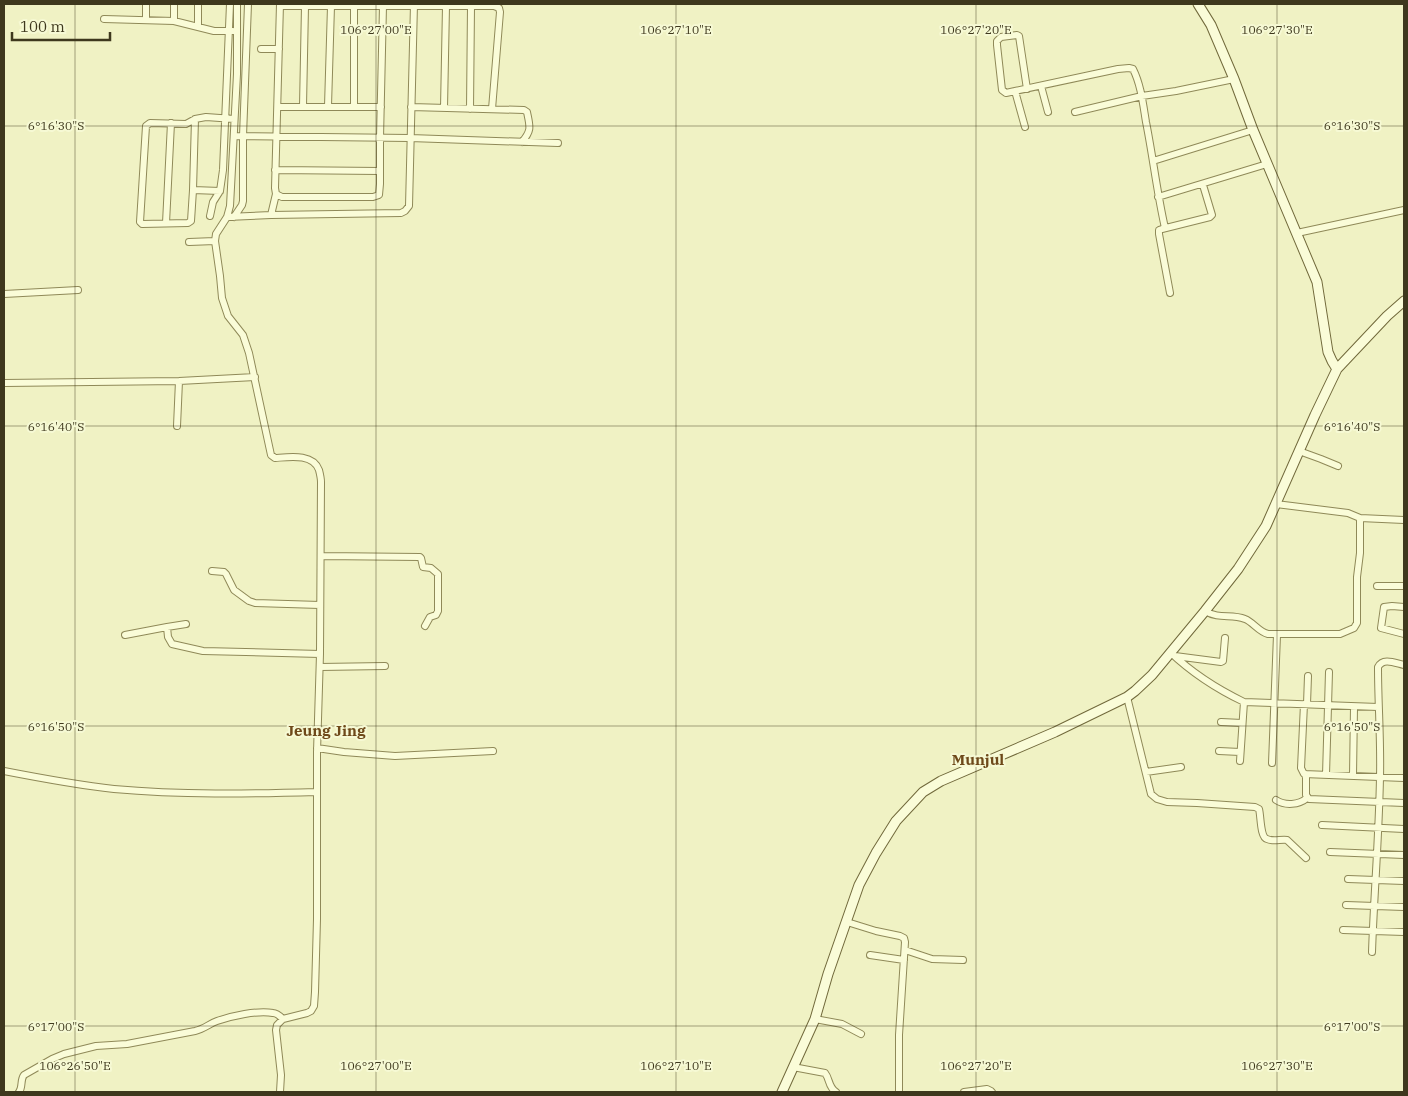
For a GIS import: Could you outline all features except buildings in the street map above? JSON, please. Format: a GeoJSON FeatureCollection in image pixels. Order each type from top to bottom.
{"type":"FeatureCollection","features":[{"type":"Feature","properties":{"kind":"street"},"geometry":{"type":"LineString","coordinates":[[146,4],[146,20]]}},
{"type":"Feature","properties":{"kind":"street"},"geometry":{"type":"LineString","coordinates":[[174,4],[174,20]]}},
{"type":"Feature","properties":{"kind":"street"},"geometry":{"type":"LineString","coordinates":[[198,4],[198,26]]}},
{"type":"Feature","properties":{"kind":"street"},"geometry":{"type":"LineString","coordinates":[[210,216],[212,202],[220,191],[223,170],[230,4]]}},
{"type":"Feature","properties":{"kind":"street"},"geometry":{"type":"LineString","coordinates":[[230,217],[237,74],[238,4]]}},
{"type":"Feature","properties":{"kind":"street"},"geometry":{"type":"LineString","coordinates":[[19,1092],[24,1076],[64,1054],[96,1046],[128,1044],[204,1029],[218,1021],[254,1013],[274,1013],[283,1018],[307,1013],[314,1006],[317,930],[317,748],[320,668],[321,482],[319,470],[307,458],[275,458],[271,455],[250,352],[243,335],[228,316],[224,307],[215,241],[218,229],[242,205],[243,201],[243,136],[248,4]]}},
{"type":"Feature","properties":{"kind":"street"},"geometry":{"type":"LineString","coordinates":[[1198,4],[1211,25],[1234,79],[1252,130],[1317,282],[1328,352],[1337,369]]}},
{"type":"Feature","properties":{"kind":"street"},"geometry":{"type":"LineString","coordinates":[[271,215],[276,194],[275,170],[280,5],[494,6],[499,8],[492,110]]}},
{"type":"Feature","properties":{"kind":"street"},"geometry":{"type":"LineString","coordinates":[[230,217],[401,213],[406,211],[409,206],[414,5]]}},
{"type":"Feature","properties":{"kind":"street"},"geometry":{"type":"LineString","coordinates":[[303,106],[305,6]]}},
{"type":"Feature","properties":{"kind":"street"},"geometry":{"type":"LineString","coordinates":[[328,106],[331,6]]}},
{"type":"Feature","properties":{"kind":"street"},"geometry":{"type":"LineString","coordinates":[[354,6],[354,107]]}},
{"type":"Feature","properties":{"kind":"street"},"geometry":{"type":"LineString","coordinates":[[276,194],[282,196],[373,197],[379,195],[383,6]]}},
{"type":"Feature","properties":{"kind":"street"},"geometry":{"type":"LineString","coordinates":[[444,108],[446,6]]}},
{"type":"Feature","properties":{"kind":"street"},"geometry":{"type":"LineString","coordinates":[[470,109],[471,6]]}},
{"type":"Feature","properties":{"kind":"street"},"geometry":{"type":"LineString","coordinates":[[104,19],[174,20],[214,31],[229,31],[247,38]]}},
{"type":"Feature","properties":{"kind":"street"},"geometry":{"type":"LineString","coordinates":[[1027,89],[1020,38],[1017,35],[1001,37],[997,41],[997,45],[1002,90],[1006,93],[1027,89],[1129,68],[1133,69],[1142,96],[1158,197],[1165,228]]}},
{"type":"Feature","properties":{"kind":"street"},"geometry":{"type":"LineString","coordinates":[[260,49],[279,49]]}},
{"type":"Feature","properties":{"kind":"street"},"geometry":{"type":"LineString","coordinates":[[1075,112],[1142,96],[1234,79]]}},
{"type":"Feature","properties":{"kind":"street"},"geometry":{"type":"LineString","coordinates":[[1041,86],[1048,112]]}},
{"type":"Feature","properties":{"kind":"street"},"geometry":{"type":"LineString","coordinates":[[1015,91],[1025,127]]}},
{"type":"Feature","properties":{"kind":"street"},"geometry":{"type":"LineString","coordinates":[[278,107],[381,107]]}},
{"type":"Feature","properties":{"kind":"street"},"geometry":{"type":"LineString","coordinates":[[411,107],[524,110],[527,112],[530,128],[522,142]]}},
{"type":"Feature","properties":{"kind":"street"},"geometry":{"type":"LineString","coordinates":[[195,119],[191,221],[188,223],[142,224],[140,222],[146,126],[150,123],[186,124],[195,119],[206,117],[234,119]]}},
{"type":"Feature","properties":{"kind":"street"},"geometry":{"type":"LineString","coordinates":[[166,223],[171,124]]}},
{"type":"Feature","properties":{"kind":"street"},"geometry":{"type":"LineString","coordinates":[[1153,161],[1252,130]]}},
{"type":"Feature","properties":{"kind":"street"},"geometry":{"type":"LineString","coordinates":[[234,136],[410,138],[558,143]]}},
{"type":"Feature","properties":{"kind":"street"},"geometry":{"type":"LineString","coordinates":[[224,144],[233,144]]}},
{"type":"Feature","properties":{"kind":"street"},"geometry":{"type":"LineString","coordinates":[[1158,197],[1267,164]]}},
{"type":"Feature","properties":{"kind":"street"},"geometry":{"type":"LineString","coordinates":[[275,170],[380,171]]}},
{"type":"Feature","properties":{"kind":"street"},"geometry":{"type":"LineString","coordinates":[[1170,293],[1159,230],[1212,215],[1203,184]]}},
{"type":"Feature","properties":{"kind":"street"},"geometry":{"type":"LineString","coordinates":[[193,190],[220,191]]}},
{"type":"Feature","properties":{"kind":"street"},"geometry":{"type":"LineString","coordinates":[[1297,233],[1404,210]]}},
{"type":"Feature","properties":{"kind":"street"},"geometry":{"type":"LineString","coordinates":[[189,242],[215,241]]}},
{"type":"Feature","properties":{"kind":"street"},"geometry":{"type":"LineString","coordinates":[[4,294],[78,290]]}},
{"type":"Feature","properties":{"kind":"street"},"geometry":{"type":"LineString","coordinates":[[782,1092],[815,1019],[828,974],[859,885],[896,821],[923,792],[941,781],[1055,732],[1127,697],[1147,680],[1172,654],[1258,541],[1337,369],[1380,322],[1404,301]]}},
{"type":"Feature","properties":{"kind":"street"},"geometry":{"type":"LineString","coordinates":[[4,383],[179,381],[255,377]]}},
{"type":"Feature","properties":{"kind":"street"},"geometry":{"type":"LineString","coordinates":[[177,426],[179,381]]}},
{"type":"Feature","properties":{"kind":"street"},"geometry":{"type":"LineString","coordinates":[[1299,451],[1338,466]]}},
{"type":"Feature","properties":{"kind":"street"},"geometry":{"type":"LineString","coordinates":[[1276,504],[1348,513],[1360,518],[1404,520]]}},
{"type":"Feature","properties":{"kind":"street"},"geometry":{"type":"LineString","coordinates":[[1205,611],[1216,616],[1244,618],[1264,633],[1277,635],[1340,634],[1356,626],[1356,577],[1360,542],[1360,518]]}},
{"type":"Feature","properties":{"kind":"street"},"geometry":{"type":"LineString","coordinates":[[321,556],[420,557],[423,567],[431,568],[438,574],[438,611],[436,615],[430,617],[425,626]]}},
{"type":"Feature","properties":{"kind":"street"},"geometry":{"type":"LineString","coordinates":[[212,571],[224,572],[234,590],[256,603],[320,605]]}},
{"type":"Feature","properties":{"kind":"street"},"geometry":{"type":"LineString","coordinates":[[1377,586],[1404,586]]}},
{"type":"Feature","properties":{"kind":"street"},"geometry":{"type":"LineString","coordinates":[[1404,607],[1384,607],[1381,628],[1404,634]]}},
{"type":"Feature","properties":{"kind":"street"},"geometry":{"type":"LineString","coordinates":[[125,635],[186,624]]}},
{"type":"Feature","properties":{"kind":"street"},"geometry":{"type":"LineString","coordinates":[[167,628],[168,637],[172,644],[203,651],[320,654]]}},
{"type":"Feature","properties":{"kind":"street"},"geometry":{"type":"LineString","coordinates":[[1272,763],[1277,635]]}},
{"type":"Feature","properties":{"kind":"street"},"geometry":{"type":"LineString","coordinates":[[1172,654],[1221,662],[1223,661],[1225,638]]}},
{"type":"Feature","properties":{"kind":"street"},"geometry":{"type":"LineString","coordinates":[[1172,654],[1206,681],[1244,702],[1378,707]]}},
{"type":"Feature","properties":{"kind":"street"},"geometry":{"type":"LineString","coordinates":[[1372,952],[1381,732],[1378,707],[1378,667],[1384,661],[1404,665]]}},
{"type":"Feature","properties":{"kind":"street"},"geometry":{"type":"LineString","coordinates":[[320,668],[385,666]]}},
{"type":"Feature","properties":{"kind":"street"},"geometry":{"type":"LineString","coordinates":[[1326,775],[1329,672]]}},
{"type":"Feature","properties":{"kind":"street"},"geometry":{"type":"LineString","coordinates":[[1308,676],[1301,768],[1304,774],[1404,778]]}},
{"type":"Feature","properties":{"kind":"street"},"geometry":{"type":"LineString","coordinates":[[1127,697],[1152,794],[1157,799],[1167,802],[1255,807],[1259,809],[1264,838],[1269,840],[1288,840],[1306,858]]}},
{"type":"Feature","properties":{"kind":"street"},"geometry":{"type":"LineString","coordinates":[[1240,761],[1244,702]]}},
{"type":"Feature","properties":{"kind":"street"},"geometry":{"type":"LineString","coordinates":[[1352,776],[1354,707]]}},
{"type":"Feature","properties":{"kind":"street"},"geometry":{"type":"LineString","coordinates":[[1221,722],[1242,723]]}},
{"type":"Feature","properties":{"kind":"street"},"geometry":{"type":"LineString","coordinates":[[317,748],[395,756],[493,751]]}},
{"type":"Feature","properties":{"kind":"street"},"geometry":{"type":"LineString","coordinates":[[1219,751],[1240,752]]}},
{"type":"Feature","properties":{"kind":"street"},"geometry":{"type":"LineString","coordinates":[[1146,772],[1181,767]]}},
{"type":"Feature","properties":{"kind":"street"},"geometry":{"type":"LineString","coordinates":[[4,771],[54,781],[114,788],[232,794],[317,792]]}},
{"type":"Feature","properties":{"kind":"street"},"geometry":{"type":"LineString","coordinates":[[1306,774],[1307,798]]}},
{"type":"Feature","properties":{"kind":"street"},"geometry":{"type":"LineString","coordinates":[[1276,800],[1280,803],[1289,804],[1303,801],[1307,798]]}},
{"type":"Feature","properties":{"kind":"street"},"geometry":{"type":"LineString","coordinates":[[1307,798],[1309,800],[1404,803]]}},
{"type":"Feature","properties":{"kind":"street"},"geometry":{"type":"LineString","coordinates":[[1322,825],[1404,829]]}},
{"type":"Feature","properties":{"kind":"street"},"geometry":{"type":"LineString","coordinates":[[1330,852],[1404,855]]}},
{"type":"Feature","properties":{"kind":"street"},"geometry":{"type":"LineString","coordinates":[[1348,879],[1404,881]]}},
{"type":"Feature","properties":{"kind":"street"},"geometry":{"type":"LineString","coordinates":[[1346,905],[1404,907]]}},
{"type":"Feature","properties":{"kind":"street"},"geometry":{"type":"LineString","coordinates":[[847,922],[904,938],[905,950],[899,1035],[899,1092]]}},
{"type":"Feature","properties":{"kind":"street"},"geometry":{"type":"LineString","coordinates":[[1344,930],[1404,932]]}},
{"type":"Feature","properties":{"kind":"street"},"geometry":{"type":"LineString","coordinates":[[905,950],[932,959],[963,960]]}},
{"type":"Feature","properties":{"kind":"street"},"geometry":{"type":"LineString","coordinates":[[870,955],[904,960]]}},
{"type":"Feature","properties":{"kind":"street"},"geometry":{"type":"LineString","coordinates":[[280,1092],[276,1030],[283,1018]]}},
{"type":"Feature","properties":{"kind":"street"},"geometry":{"type":"LineString","coordinates":[[815,1019],[842,1024],[861,1034]]}},
{"type":"Feature","properties":{"kind":"street"},"geometry":{"type":"LineString","coordinates":[[793,1067],[825,1073],[832,1090],[836,1092]]}},
{"type":"Feature","properties":{"kind":"street"},"geometry":{"type":"LineString","coordinates":[[964,1092],[987,1089],[992,1092]]}},
{"type":"Feature","properties":{"kind":"district","name":"Jeung Jing"},"geometry":{"type":"Point","coordinates":[326,730]}},
{"type":"Feature","properties":{"kind":"district","name":"Munjul"},"geometry":{"type":"Point","coordinates":[978,759]}}]}
